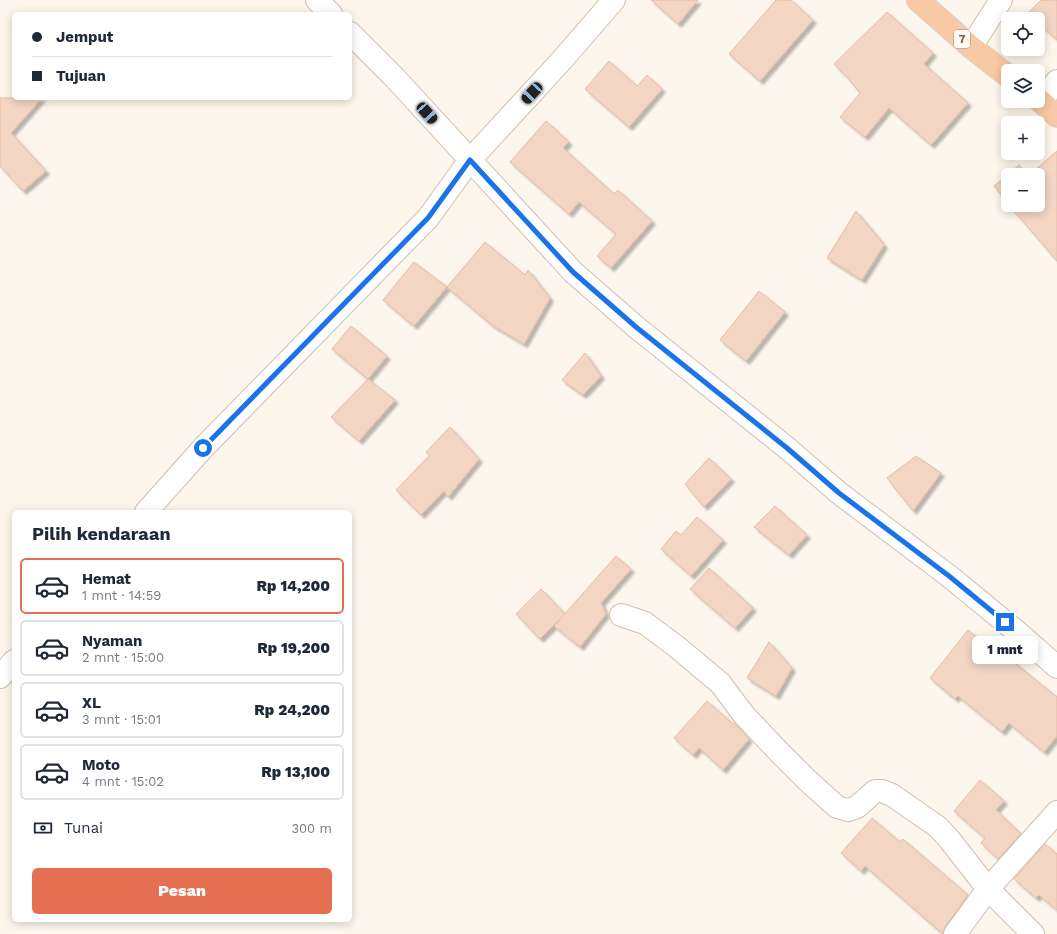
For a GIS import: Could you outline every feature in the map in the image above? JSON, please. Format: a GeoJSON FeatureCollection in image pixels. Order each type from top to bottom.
{"type":"FeatureCollection","features":[{"type":"Feature","properties":{"kind":"highway","name":"7"},"geometry":{"type":"LineString","coordinates":[[918,0],[971,47],[1001,71]]}},
{"type":"Feature","properties":{"kind":"highway"},"geometry":{"type":"LineString","coordinates":[[1045,105],[1057,116]]}},
{"type":"Feature","properties":{"kind":"street"},"geometry":{"type":"LineString","coordinates":[[317,0],[329,12]]}},
{"type":"Feature","properties":{"kind":"street"},"geometry":{"type":"LineString","coordinates":[[148,510],[203,448],[428,218],[470,160],[562,60],[614,0]]}},
{"type":"Feature","properties":{"kind":"street"},"geometry":{"type":"LineString","coordinates":[[971,47],[1001,0]]}},
{"type":"Feature","properties":{"kind":"street"},"geometry":{"type":"LineString","coordinates":[[352,35],[395,78],[573,272],[636,327],[787,448],[839,493],[949,576],[1057,667]]}},
{"type":"Feature","properties":{"kind":"street"},"geometry":{"type":"LineString","coordinates":[[1045,94],[1057,81]]}},
{"type":"Feature","properties":{"kind":"street"},"geometry":{"type":"LineString","coordinates":[[620,615],[645,623],[677,647],[720,683],[744,714],[779,752],[808,782],[837,807],[848,810],[857,807],[875,791],[882,791],[892,795],[938,827],[988,889],[1033,934]]}},
{"type":"Feature","properties":{"kind":"street"},"geometry":{"type":"LineString","coordinates":[[0,677],[12,663]]}},
{"type":"Feature","properties":{"kind":"street"},"geometry":{"type":"LineString","coordinates":[[955,934],[988,889],[1057,812]]}},
{"type":"Feature","properties":{"kind":"building"},"geometry":{"type":"Polygon","coordinates":[[[651,0],[698,0],[678,24],[651,0]]]}},
{"type":"Feature","properties":{"kind":"building"},"geometry":{"type":"Polygon","coordinates":[[[776,0],[791,0],[813,20],[760,81],[729,54],[776,0]]]}},
{"type":"Feature","properties":{"kind":"building"},"geometry":{"type":"Polygon","coordinates":[[[1041,0],[1057,0],[1057,40],[1045,29],[1045,12],[1029,12],[1041,0]]]}},
{"type":"Feature","properties":{"kind":"building"},"geometry":{"type":"Polygon","coordinates":[[[887,12],[933,53],[924,64],[968,103],[931,145],[889,108],[865,137],[840,117],[860,93],[834,64],[887,12]]]}},
{"type":"Feature","properties":{"kind":"building"},"geometry":{"type":"Polygon","coordinates":[[[609,61],[637,86],[647,75],[662,89],[629,127],[585,89],[609,61]]]}},
{"type":"Feature","properties":{"kind":"building"},"geometry":{"type":"Polygon","coordinates":[[[0,98],[12,98],[12,100],[40,100],[11,133],[46,171],[23,191],[0,166],[0,98]]]}},
{"type":"Feature","properties":{"kind":"building"},"geometry":{"type":"Polygon","coordinates":[[[546,121],[569,142],[563,148],[614,194],[618,190],[652,221],[611,268],[597,256],[616,234],[579,202],[569,214],[510,162],[546,121]]]}},
{"type":"Feature","properties":{"kind":"building"},"geometry":{"type":"Polygon","coordinates":[[[1057,151],[1057,261],[1015,212],[1045,212],[1045,168],[1037,168],[1057,151]]]}},
{"type":"Feature","properties":{"kind":"building"},"geometry":{"type":"Polygon","coordinates":[[[1001,180],[1001,194],[994,186],[1001,180]]]}},
{"type":"Feature","properties":{"kind":"building"},"geometry":{"type":"Polygon","coordinates":[[[856,211],[884,245],[862,280],[827,258],[856,211]]]}},
{"type":"Feature","properties":{"kind":"building"},"geometry":{"type":"Polygon","coordinates":[[[485,242],[525,275],[528,270],[550,298],[524,344],[492,325],[447,287],[485,242]]]}},
{"type":"Feature","properties":{"kind":"building"},"geometry":{"type":"Polygon","coordinates":[[[414,262],[447,287],[414,326],[383,300],[414,262]]]}},
{"type":"Feature","properties":{"kind":"building"},"geometry":{"type":"Polygon","coordinates":[[[759,291],[785,312],[746,361],[720,340],[759,291]]]}},
{"type":"Feature","properties":{"kind":"building"},"geometry":{"type":"Polygon","coordinates":[[[351,326],[387,356],[368,379],[332,349],[351,326]]]}},
{"type":"Feature","properties":{"kind":"building"},"geometry":{"type":"Polygon","coordinates":[[[585,353],[601,376],[583,395],[562,380],[585,353]]]}},
{"type":"Feature","properties":{"kind":"building"},"geometry":{"type":"Polygon","coordinates":[[[368,379],[395,400],[359,441],[331,417],[368,379]]]}},
{"type":"Feature","properties":{"kind":"building"},"geometry":{"type":"Polygon","coordinates":[[[450,427],[479,459],[448,497],[444,491],[421,515],[396,490],[429,456],[426,452],[450,427]]]}},
{"type":"Feature","properties":{"kind":"building"},"geometry":{"type":"Polygon","coordinates":[[[916,456],[941,473],[913,511],[887,478],[916,456]]]}},
{"type":"Feature","properties":{"kind":"building"},"geometry":{"type":"Polygon","coordinates":[[[709,458],[731,479],[704,507],[685,484],[709,458]]]}},
{"type":"Feature","properties":{"kind":"building"},"geometry":{"type":"Polygon","coordinates":[[[775,506],[807,535],[789,555],[754,527],[775,506]]]}},
{"type":"Feature","properties":{"kind":"building"},"geometry":{"type":"Polygon","coordinates":[[[697,517],[723,540],[691,576],[661,549],[676,531],[681,535],[697,517]]]}},
{"type":"Feature","properties":{"kind":"building"},"geometry":{"type":"Polygon","coordinates":[[[616,556],[631,569],[601,603],[606,614],[580,647],[554,626],[616,556]]]}},
{"type":"Feature","properties":{"kind":"building"},"geometry":{"type":"Polygon","coordinates":[[[709,568],[753,608],[735,628],[690,589],[709,568]]]}},
{"type":"Feature","properties":{"kind":"building"},"geometry":{"type":"Polygon","coordinates":[[[541,589],[565,614],[540,639],[516,614],[541,589]]]}},
{"type":"Feature","properties":{"kind":"building"},"geometry":{"type":"Polygon","coordinates":[[[968,630],[1007,662],[1010,659],[1057,697],[1057,736],[1044,752],[1009,723],[1002,732],[958,696],[955,699],[930,678],[968,630]]]}},
{"type":"Feature","properties":{"kind":"building"},"geometry":{"type":"Polygon","coordinates":[[[769,642],[792,668],[776,696],[747,678],[769,642]]]}},
{"type":"Feature","properties":{"kind":"building"},"geometry":{"type":"Polygon","coordinates":[[[707,701],[733,724],[734,723],[749,739],[723,770],[699,748],[693,755],[674,738],[707,701]]]}},
{"type":"Feature","properties":{"kind":"building"},"geometry":{"type":"Polygon","coordinates":[[[980,780],[1004,801],[996,810],[1021,834],[998,859],[981,843],[985,838],[954,811],[980,780]]]}},
{"type":"Feature","properties":{"kind":"building"},"geometry":{"type":"Polygon","coordinates":[[[872,818],[900,842],[903,839],[968,895],[945,927],[943,934],[865,866],[861,871],[841,853],[872,818]]]}},
{"type":"Feature","properties":{"kind":"building"},"geometry":{"type":"Polygon","coordinates":[[[1045,844],[1057,854],[1057,910],[1039,895],[1036,898],[1014,879],[1045,844]]]}},
{"type":"Feature","properties":{"kind":"route"},"geometry":{"type":"LineString","coordinates":[[203,448],[428,218],[470,160],[573,272],[636,327],[715,389],[839,493],[949,576],[1005,622]]}}]}
